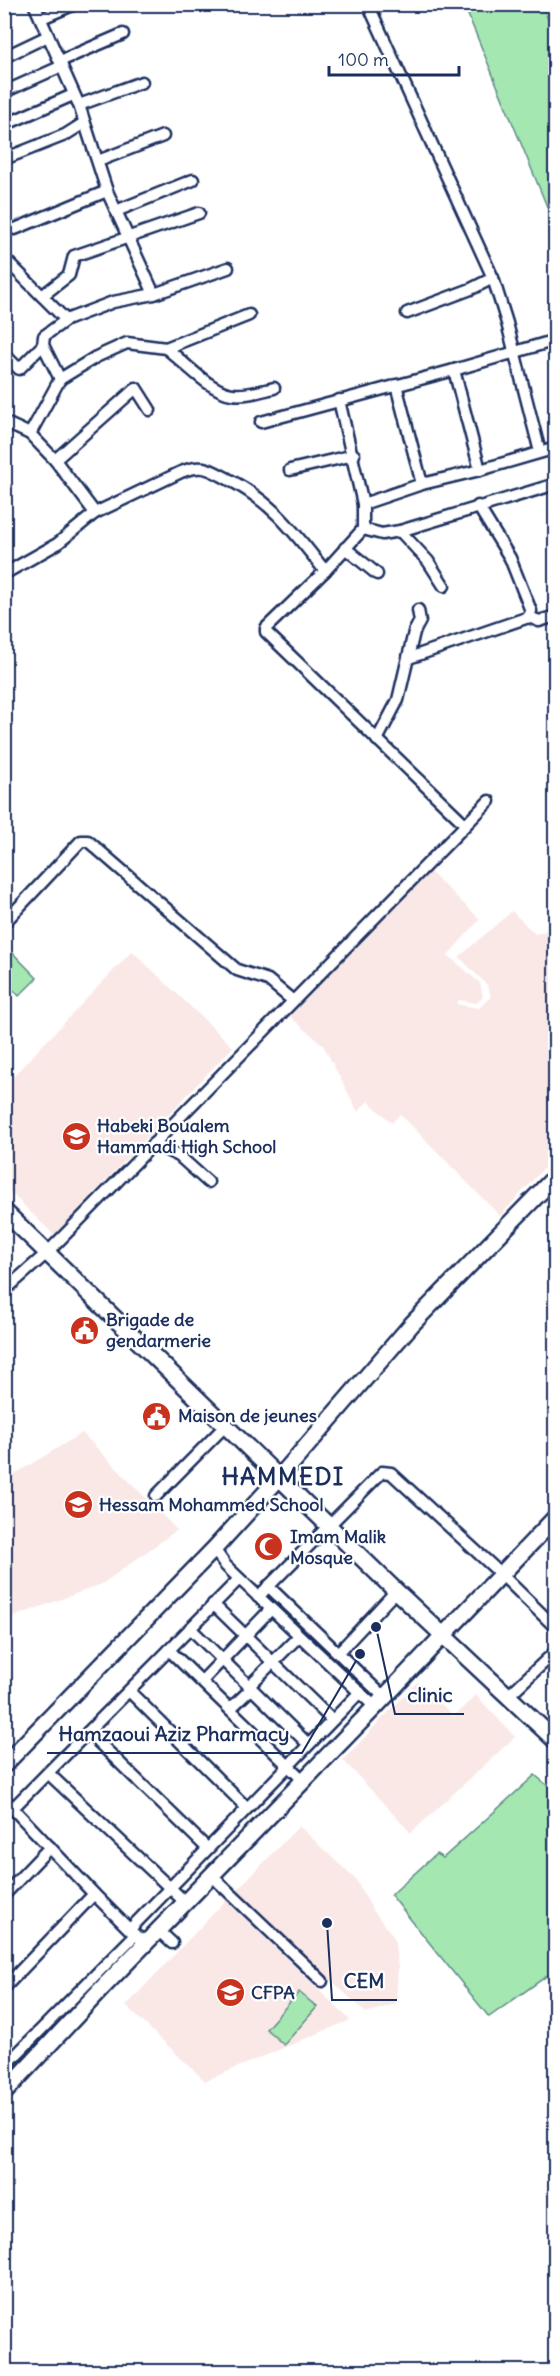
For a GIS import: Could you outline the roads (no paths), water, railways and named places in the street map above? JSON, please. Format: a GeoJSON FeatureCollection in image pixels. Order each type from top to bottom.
{"type":"FeatureCollection","features":[{"type":"Feature","properties":{"kind":"main road"},"geometry":{"type":"LineString","coordinates":[[4,1765],[214,1549],[279,1478],[412,1324],[555,1176]]}},
{"type":"Feature","properties":{"kind":"main road"},"geometry":{"type":"LineString","coordinates":[[4,1211],[441,1635],[555,1742]]}},
{"type":"Feature","properties":{"kind":"main road"},"geometry":{"type":"LineString","coordinates":[[4,2093],[137,1935],[158,1930],[380,1702],[555,1517]]}},
{"type":"Feature","properties":{"kind":"street"},"geometry":{"type":"LineString","coordinates":[[34,4],[79,105],[107,191],[154,294]]}},
{"type":"Feature","properties":{"kind":"street"},"geometry":{"type":"LineString","coordinates":[[42,18],[75,4]]}},
{"type":"Feature","properties":{"kind":"street"},"geometry":{"type":"LineString","coordinates":[[368,4],[493,278],[515,352],[540,452]]}},
{"type":"Feature","properties":{"kind":"street"},"geometry":{"type":"LineString","coordinates":[[4,92],[123,34]]}},
{"type":"Feature","properties":{"kind":"street"},"geometry":{"type":"LineString","coordinates":[[4,57],[48,36]]}},
{"type":"Feature","properties":{"kind":"street"},"geometry":{"type":"LineString","coordinates":[[79,105],[142,82]]}},
{"type":"Feature","properties":{"kind":"street"},"geometry":{"type":"LineString","coordinates":[[4,125],[73,95]]}},
{"type":"Feature","properties":{"kind":"street"},"geometry":{"type":"LineString","coordinates":[[4,159],[65,135],[84,123]]}},
{"type":"Feature","properties":{"kind":"street"},"geometry":{"type":"LineString","coordinates":[[98,161],[164,136]]}},
{"type":"Feature","properties":{"kind":"street"},"geometry":{"type":"LineString","coordinates":[[116,211],[193,180]]}},
{"type":"Feature","properties":{"kind":"street"},"geometry":{"type":"LineString","coordinates":[[15,229],[107,191]]}},
{"type":"Feature","properties":{"kind":"street"},"geometry":{"type":"LineString","coordinates":[[42,296],[69,276],[74,256],[199,213]]}},
{"type":"Feature","properties":{"kind":"street"},"geometry":{"type":"LineString","coordinates":[[4,258],[66,320]]}},
{"type":"Feature","properties":{"kind":"street"},"geometry":{"type":"LineString","coordinates":[[60,379],[44,345],[44,336],[66,320],[113,302],[154,294],[228,268]]}},
{"type":"Feature","properties":{"kind":"street"},"geometry":{"type":"LineString","coordinates":[[407,314],[493,278]]}},
{"type":"Feature","properties":{"kind":"street"},"geometry":{"type":"LineString","coordinates":[[166,348],[249,315]]}},
{"type":"Feature","properties":{"kind":"street"},"geometry":{"type":"LineString","coordinates":[[261,422],[555,340]]}},
{"type":"Feature","properties":{"kind":"street"},"geometry":{"type":"LineString","coordinates":[[30,434],[60,379],[96,357],[127,344],[147,344],[166,348],[217,389],[232,394],[249,394],[274,388]]}},
{"type":"Feature","properties":{"kind":"street"},"geometry":{"type":"LineString","coordinates":[[4,354],[19,369],[44,345]]}},
{"type":"Feature","properties":{"kind":"street"},"geometry":{"type":"LineString","coordinates":[[454,370],[480,470]]}},
{"type":"Feature","properties":{"kind":"street"},"geometry":{"type":"LineString","coordinates":[[396,385],[422,484]]}},
{"type":"Feature","properties":{"kind":"street"},"geometry":{"type":"LineString","coordinates":[[56,459],[136,387],[150,410]]}},
{"type":"Feature","properties":{"kind":"street"},"geometry":{"type":"LineString","coordinates":[[339,400],[354,455],[363,504],[363,529],[325,571],[266,628],[266,632],[465,824]]}},
{"type":"Feature","properties":{"kind":"street"},"geometry":{"type":"LineString","coordinates":[[4,422],[30,434],[56,459],[94,513]]}},
{"type":"Feature","properties":{"kind":"street"},"geometry":{"type":"LineString","coordinates":[[363,504],[422,484],[555,448]]}},
{"type":"Feature","properties":{"kind":"street"},"geometry":{"type":"LineString","coordinates":[[290,470],[354,455]]}},
{"type":"Feature","properties":{"kind":"street"},"geometry":{"type":"LineString","coordinates":[[4,574],[57,544],[94,513],[195,466],[204,467],[248,489],[280,514],[325,571]]}},
{"type":"Feature","properties":{"kind":"street"},"geometry":{"type":"LineString","coordinates":[[363,529],[382,534],[400,531],[555,484]]}},
{"type":"Feature","properties":{"kind":"street"},"geometry":{"type":"LineString","coordinates":[[478,507],[510,558],[533,616]]}},
{"type":"Feature","properties":{"kind":"street"},"geometry":{"type":"LineString","coordinates":[[400,531],[428,561],[444,586]]}},
{"type":"Feature","properties":{"kind":"street"},"geometry":{"type":"LineString","coordinates":[[345,548],[377,573]]}},
{"type":"Feature","properties":{"kind":"street"},"geometry":{"type":"LineString","coordinates":[[377,740],[398,700],[414,632],[420,621],[418,610]]}},
{"type":"Feature","properties":{"kind":"street"},"geometry":{"type":"LineString","coordinates":[[409,658],[533,616],[555,616]]}},
{"type":"Feature","properties":{"kind":"street"},"geometry":{"type":"LineString","coordinates":[[4,1291],[47,1253],[489,801]]}},
{"type":"Feature","properties":{"kind":"street"},"geometry":{"type":"LineString","coordinates":[[4,923],[81,841],[88,841],[237,970],[268,981],[292,1000]]}},
{"type":"Feature","properties":{"kind":"street"},"geometry":{"type":"LineString","coordinates":[[153,1144],[179,1156],[208,1182]]}},
{"type":"Feature","properties":{"kind":"street"},"geometry":{"type":"LineString","coordinates":[[156,1496],[226,1425]]}},
{"type":"Feature","properties":{"kind":"street"},"geometry":{"type":"LineString","coordinates":[[258,1597],[382,1472],[386,1471],[391,1473],[501,1574],[555,1628]]}},
{"type":"Feature","properties":{"kind":"street"},"geometry":{"type":"LineString","coordinates":[[214,1549],[226,1566],[299,1636],[360,1692],[380,1702]]}},
{"type":"Feature","properties":{"kind":"street"},"geometry":{"type":"LineString","coordinates":[[12,1809],[239,1579]]}},
{"type":"Feature","properties":{"kind":"street"},"geometry":{"type":"LineString","coordinates":[[268,1586],[338,1653],[380,1702]]}},
{"type":"Feature","properties":{"kind":"street"},"geometry":{"type":"LineString","coordinates":[[338,1653],[396,1591]]}},
{"type":"Feature","properties":{"kind":"street"},"geometry":{"type":"LineString","coordinates":[[213,1604],[332,1720]]}},
{"type":"Feature","properties":{"kind":"street"},"geometry":{"type":"LineString","coordinates":[[202,1681],[271,1609]]}},
{"type":"Feature","properties":{"kind":"street"},"geometry":{"type":"LineString","coordinates":[[190,1628],[308,1744]]}},
{"type":"Feature","properties":{"kind":"street"},"geometry":{"type":"LineString","coordinates":[[230,1709],[299,1636]]}},
{"type":"Feature","properties":{"kind":"street"},"geometry":{"type":"LineString","coordinates":[[169,1650],[303,1780]]}},
{"type":"Feature","properties":{"kind":"street"},"geometry":{"type":"LineString","coordinates":[[508,1696],[555,1651]]}},
{"type":"Feature","properties":{"kind":"street"},"geometry":{"type":"LineString","coordinates":[[129,1691],[248,1808]]}},
{"type":"Feature","properties":{"kind":"street"},"geometry":{"type":"LineString","coordinates":[[4,2067],[137,1935],[170,1888],[360,1692]]}},
{"type":"Feature","properties":{"kind":"street"},"geometry":{"type":"LineString","coordinates":[[88,1732],[207,1848]]}},
{"type":"Feature","properties":{"kind":"street"},"geometry":{"type":"LineString","coordinates":[[48,1773],[185,1902]]}},
{"type":"Feature","properties":{"kind":"street"},"geometry":{"type":"LineString","coordinates":[[4,1799],[94,1894],[137,1935]]}},
{"type":"Feature","properties":{"kind":"street"},"geometry":{"type":"LineString","coordinates":[[4,1895],[50,1847]]}},
{"type":"Feature","properties":{"kind":"street"},"geometry":{"type":"LineString","coordinates":[[211,1875],[322,1981]]}},
{"type":"Feature","properties":{"kind":"street"},"geometry":{"type":"LineString","coordinates":[[4,1988],[94,1894]]}},
{"type":"Feature","properties":{"kind":"street"},"geometry":{"type":"LineString","coordinates":[[158,1930],[172,1943]]}},
{"type":"Feature","properties":{"kind":"place","name":"Habeki Boualem Hammadi High School"},"geometry":{"type":"Point","coordinates":[76,1136]}},
{"type":"Feature","properties":{"kind":"place","name":"Brigade de gendarmerie"},"geometry":{"type":"Point","coordinates":[85,1330]}},
{"type":"Feature","properties":{"kind":"place","name":"Maison de jeunes"},"geometry":{"type":"Point","coordinates":[157,1416]}},
{"type":"Feature","properties":{"kind":"place","name":"Hessam Mohammed School"},"geometry":{"type":"Point","coordinates":[78,1505]}},
{"type":"Feature","properties":{"kind":"place","name":"Imam Malik Mosque"},"geometry":{"type":"Point","coordinates":[269,1547]}},
{"type":"Feature","properties":{"kind":"place","name":"clinic"},"geometry":{"type":"Point","coordinates":[376,1627]}},
{"type":"Feature","properties":{"kind":"place","name":"Hamzaoui Aziz Pharmacy"},"geometry":{"type":"Point","coordinates":[360,1654]}},
{"type":"Feature","properties":{"kind":"place","name":"CEM"},"geometry":{"type":"Point","coordinates":[327,1923]}},
{"type":"Feature","properties":{"kind":"place","name":"CFPA"},"geometry":{"type":"Point","coordinates":[230,1993]}},
{"type":"Feature","properties":{"kind":"district","name":"HAMMEDI"},"geometry":{"type":"Point","coordinates":[283,1477]}}]}
